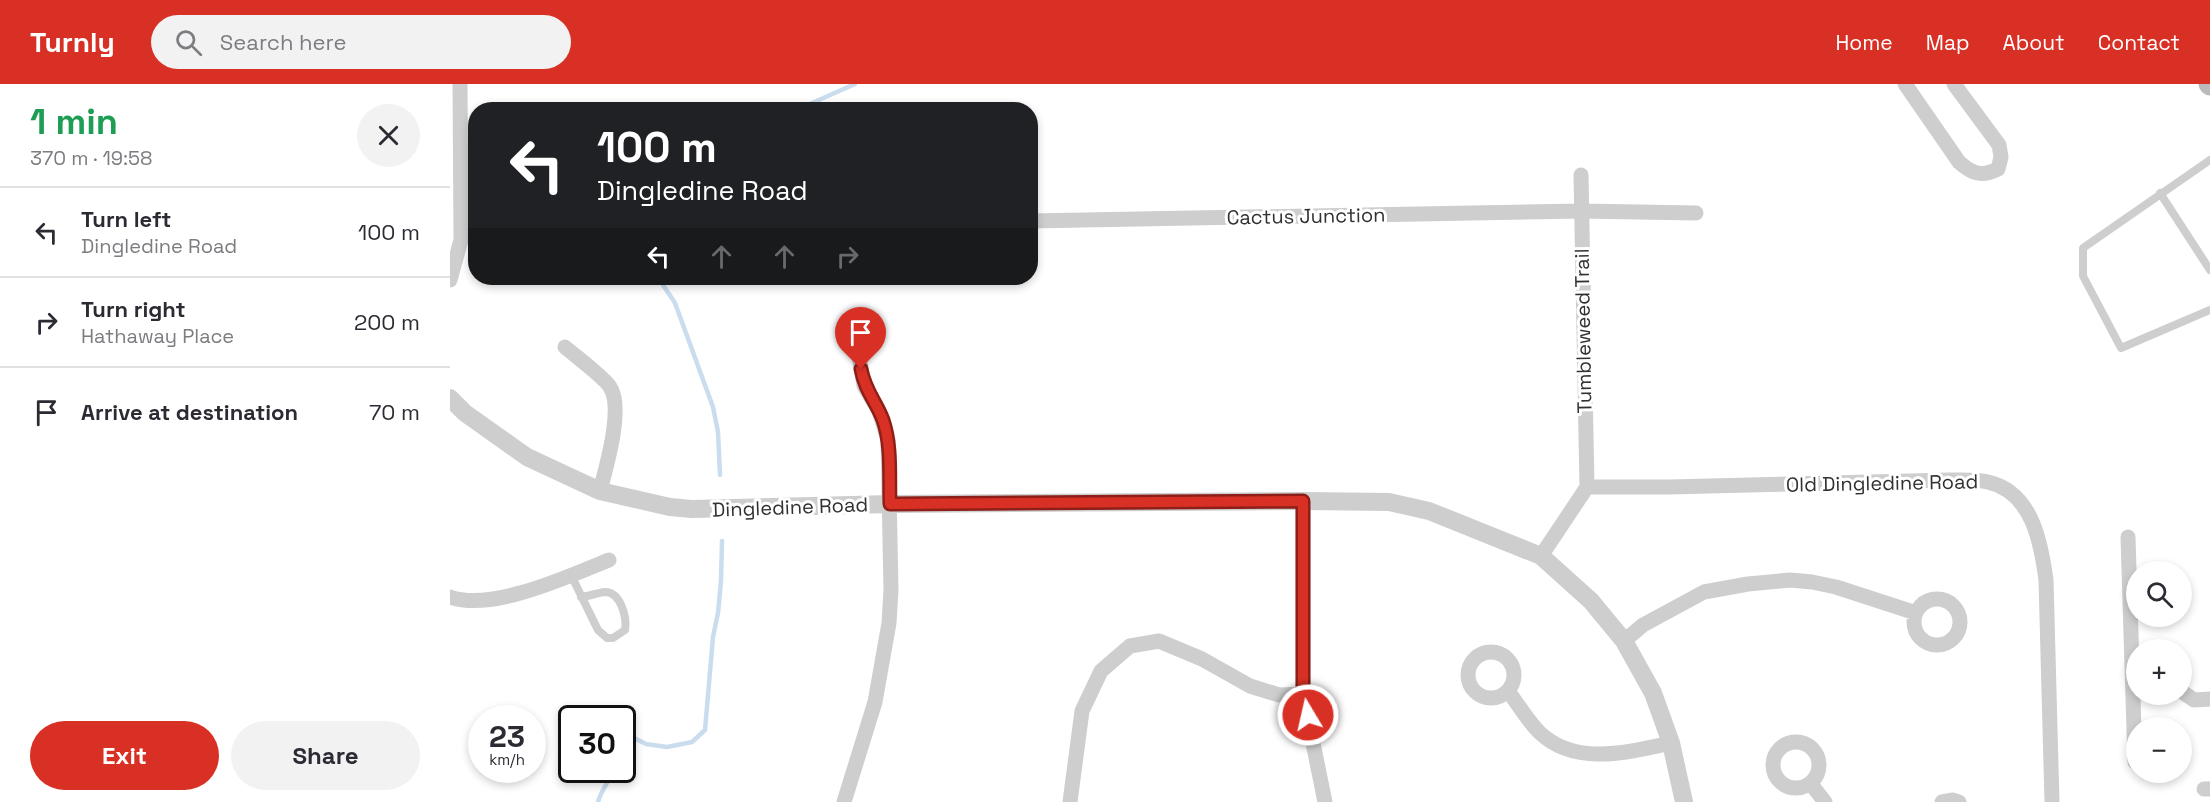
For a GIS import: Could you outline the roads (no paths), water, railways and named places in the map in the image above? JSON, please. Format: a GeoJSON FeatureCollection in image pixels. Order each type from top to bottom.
{"type":"FeatureCollection","features":[{"type":"Feature","properties":{"kind":"street"},"geometry":{"type":"LineString","coordinates":[[450,280],[461,240],[460,84]]}},
{"type":"Feature","properties":{"kind":"street"},"geometry":{"type":"LineString","coordinates":[[1905,84],[1959,162],[1969,171],[1979,175],[1990,174],[1998,170],[2001,158],[1999,145],[1954,84]]}},
{"type":"Feature","properties":{"kind":"street","name":"Tumbleweed Trail"},"geometry":{"type":"LineString","coordinates":[[1581,175],[1587,487]]}},
{"type":"Feature","properties":{"kind":"street","name":"Cactus Junction"},"geometry":{"type":"LineString","coordinates":[[1038,221],[1581,211],[1696,213]]}},
{"type":"Feature","properties":{"kind":"street"},"geometry":{"type":"LineString","coordinates":[[844,802],[875,702],[889,623],[891,590],[888,440],[879,411],[864,386],[855,332]]}},
{"type":"Feature","properties":{"kind":"street"},"geometry":{"type":"LineString","coordinates":[[565,347],[611,387],[615,430],[600,491]]}},
{"type":"Feature","properties":{"kind":"street","name":"Dingledine Road"},"geometry":{"type":"LineString","coordinates":[[450,398],[465,412],[527,457],[600,491],[670,507],[692,509],[890,504],[1303,501],[1389,502],[1429,511],[1541,556],[1591,601],[1624,641],[1653,693],[1671,743],[1684,802]]}},
{"type":"Feature","properties":{"kind":"street","name":"Old Dingledine Road"},"geometry":{"type":"LineString","coordinates":[[1587,487],[1960,480],[1989,482],[2002,488],[2027,508],[2042,547],[2046,580],[2052,802]]}},
{"type":"Feature","properties":{"kind":"street"},"geometry":{"type":"LineString","coordinates":[[1541,556],[1587,487]]}},
{"type":"Feature","properties":{"kind":"street"},"geometry":{"type":"LineString","coordinates":[[1303,501],[1303,694],[1325,802]]}},
{"type":"Feature","properties":{"kind":"street"},"geometry":{"type":"LineString","coordinates":[[2128,537],[2133,639]]}},
{"type":"Feature","properties":{"kind":"street"},"geometry":{"type":"LineString","coordinates":[[450,597],[475,602],[496,599],[609,560]]}},
{"type":"Feature","properties":{"kind":"street"},"geometry":{"type":"LineString","coordinates":[[1624,641],[1670,609],[1704,592],[1748,584],[1790,580],[1836,587],[1916,614]]}},
{"type":"Feature","properties":{"kind":"street"},"geometry":{"type":"LineString","coordinates":[[1070,802],[1082,711],[1101,670],[1130,646],[1159,642],[1202,659],[1250,686],[1279,695],[1303,694]]}},
{"type":"Feature","properties":{"kind":"street"},"geometry":{"type":"LineString","coordinates":[[1508,692],[1539,732],[1558,745],[1587,753],[1617,754],[1671,743]]}},
{"type":"Feature","properties":{"kind":"street"},"geometry":{"type":"LineString","coordinates":[[2192,699],[2210,699]]}},
{"type":"Feature","properties":{"kind":"street"},"geometry":{"type":"LineString","coordinates":[[1811,783],[1826,802]]}},
{"type":"Feature","properties":{"kind":"street"},"geometry":{"type":"LineString","coordinates":[[1942,802],[1953,800],[1959,802]]}},
{"type":"Feature","properties":{"kind":"lane"},"geometry":{"type":"LineString","coordinates":[[2210,160],[2083,248],[2083,276],[2121,348],[2210,310]]}},
{"type":"Feature","properties":{"kind":"lane"},"geometry":{"type":"LineString","coordinates":[[2160,193],[2210,270]]}},
{"type":"Feature","properties":{"kind":"lane"},"geometry":{"type":"LineString","coordinates":[[571,575],[581,597],[602,635],[614,638],[625,630],[624,613],[617,597],[612,593],[581,597]]}},
{"type":"Feature","properties":{"kind":"waterway"},"geometry":{"type":"LineString","coordinates":[[814,102],[855,84]]}},
{"type":"Feature","properties":{"kind":"waterway"},"geometry":{"type":"LineString","coordinates":[[663,285],[675,303],[713,407],[718,432],[720,475]]}},
{"type":"Feature","properties":{"kind":"waterway"},"geometry":{"type":"LineString","coordinates":[[636,739],[646,744],[667,747],[692,742],[705,730],[713,637],[721,581],[722,541]]}},
{"type":"Feature","properties":{"kind":"waterway"},"geometry":{"type":"LineString","coordinates":[[598,802],[606,783]]}}]}
